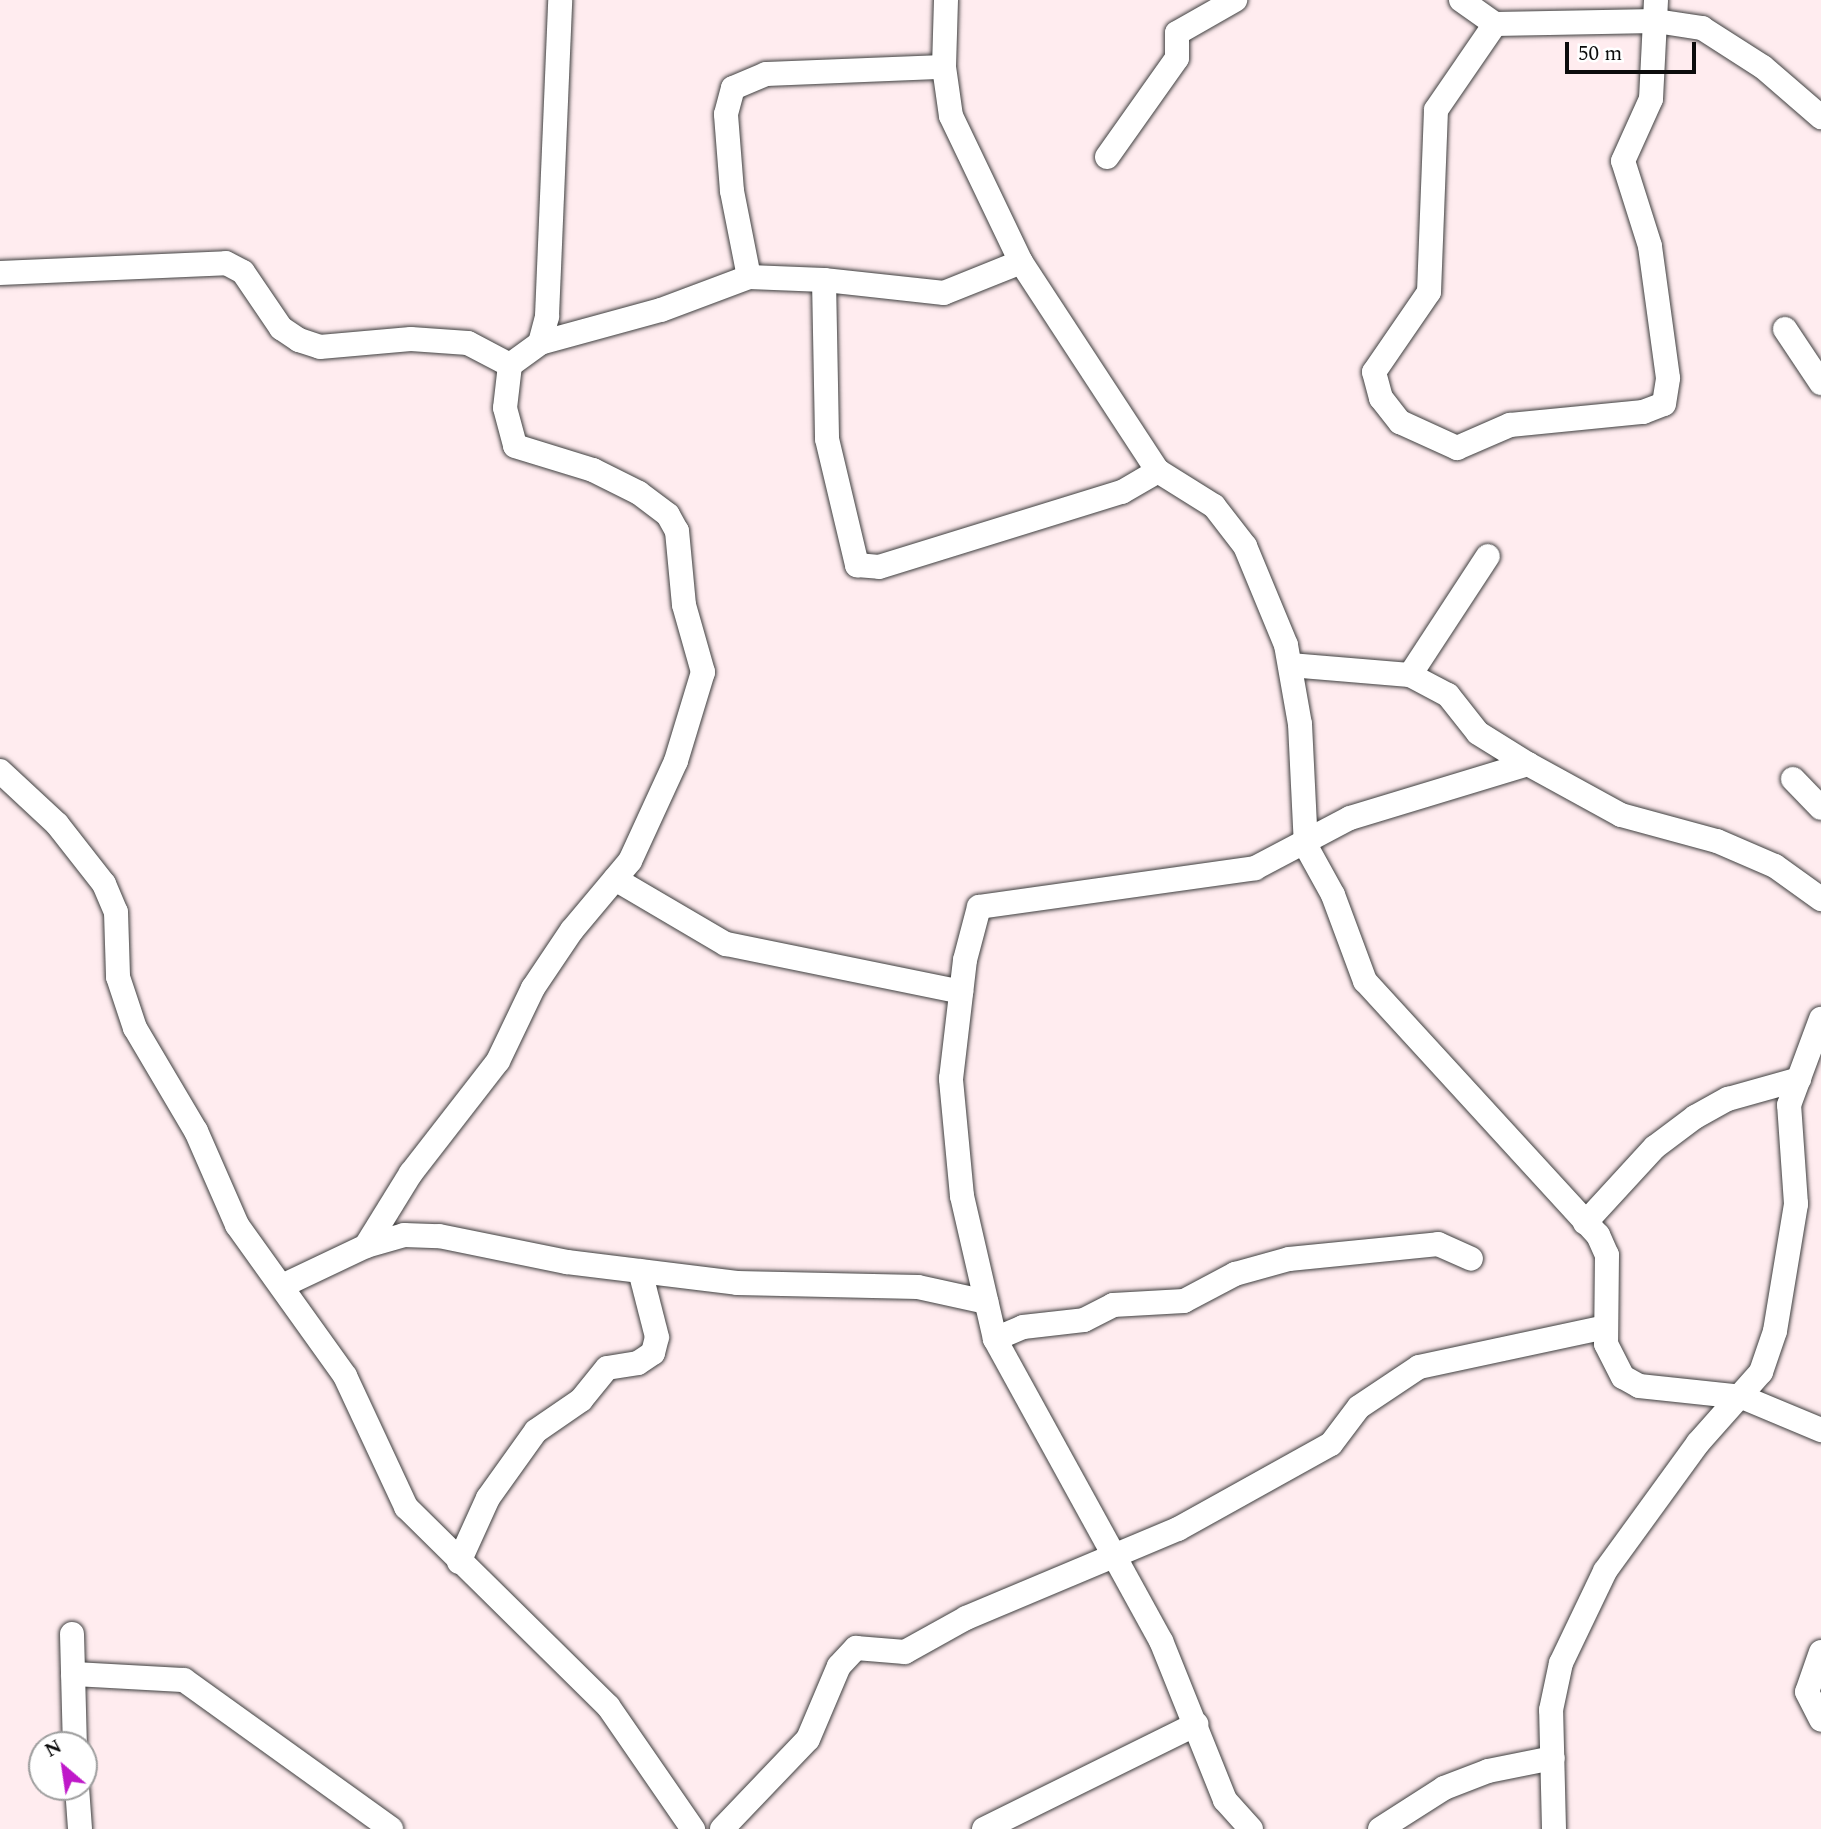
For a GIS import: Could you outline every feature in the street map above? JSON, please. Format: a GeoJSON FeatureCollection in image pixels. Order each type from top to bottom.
{"type":"FeatureCollection","features":[{"type":"Feature","properties":{"kind":"street"},"geometry":{"type":"LineString","coordinates":[[540,343],[547,316],[559,0]]}},
{"type":"Feature","properties":{"kind":"street"},"geometry":{"type":"LineString","coordinates":[[946,0],[944,67],[962,149],[1021,262],[1158,471],[1229,521],[1245,546],[1290,666],[1300,724],[1306,846],[1333,895],[1365,981],[1586,1223],[1607,1255],[1605,1327],[1615,1366],[1631,1381],[1742,1397],[1821,1430]]}},
{"type":"Feature","properties":{"kind":"street"},"geometry":{"type":"LineString","coordinates":[[1107,157],[1177,58],[1177,33],[1235,0]]}},
{"type":"Feature","properties":{"kind":"street"},"geometry":{"type":"LineString","coordinates":[[1461,0],[1495,24],[1656,10],[1702,28],[1763,67],[1821,117]]}},
{"type":"Feature","properties":{"kind":"street"},"geometry":{"type":"LineString","coordinates":[[1495,24],[1436,110],[1429,292],[1374,372],[1381,398],[1401,422],[1457,449],[1510,425],[1643,412],[1664,404],[1668,378],[1650,246],[1623,161],[1651,99],[1656,10]]}},
{"type":"Feature","properties":{"kind":"street"},"geometry":{"type":"LineString","coordinates":[[749,277],[732,191],[726,114],[733,88],[766,74],[944,67]]}},
{"type":"Feature","properties":{"kind":"street"},"geometry":{"type":"LineString","coordinates":[[366,1246],[411,1173],[498,1061],[534,988],[572,930],[630,861],[676,761],[703,672],[684,605],[677,531],[668,515],[639,493],[593,470],[515,446],[505,408],[510,365],[540,343],[662,310],[749,277],[824,280],[944,293],[1021,262]]}},
{"type":"Feature","properties":{"kind":"street"},"geometry":{"type":"LineString","coordinates":[[0,273],[226,263],[243,272],[281,328],[299,340],[320,347],[411,339],[468,343],[510,365]]}},
{"type":"Feature","properties":{"kind":"street"},"geometry":{"type":"LineString","coordinates":[[824,280],[827,439],[857,565],[878,567],[1086,504],[1158,471]]}},
{"type":"Feature","properties":{"kind":"street"},"geometry":{"type":"LineString","coordinates":[[1785,329],[1821,383]]}},
{"type":"Feature","properties":{"kind":"street"},"geometry":{"type":"LineString","coordinates":[[1410,674],[1488,556]]}},
{"type":"Feature","properties":{"kind":"street"},"geometry":{"type":"LineString","coordinates":[[1290,666],[1410,674],[1448,695],[1478,733],[1621,815],[1717,841],[1775,866],[1821,899]]}},
{"type":"Feature","properties":{"kind":"street"},"geometry":{"type":"LineString","coordinates":[[1251,1829],[1225,1800],[1161,1641],[1113,1561],[1058,1444],[995,1339],[962,1196],[951,1079],[970,927],[989,902],[1255,868],[1306,846],[1350,818],[1528,764]]}},
{"type":"Feature","properties":{"kind":"street"},"geometry":{"type":"LineString","coordinates":[[0,771],[57,824],[104,884],[116,912],[118,978],[135,1028],[196,1131],[237,1226],[284,1285],[312,1335],[345,1376],[406,1507],[608,1706],[693,1829]]}},
{"type":"Feature","properties":{"kind":"street"},"geometry":{"type":"LineString","coordinates":[[1793,779],[1821,808]]}},
{"type":"Feature","properties":{"kind":"street"},"geometry":{"type":"LineString","coordinates":[[615,879],[726,944],[961,992]]}},
{"type":"Feature","properties":{"kind":"street"},"geometry":{"type":"LineString","coordinates":[[1554,1829],[1550,1710],[1561,1664],[1605,1571],[1698,1443],[1742,1397],[1761,1371],[1775,1331],[1796,1204],[1789,1105],[1821,1019]]}},
{"type":"Feature","properties":{"kind":"street"},"geometry":{"type":"LineString","coordinates":[[1586,1223],[1655,1147],[1695,1116],[1728,1099],[1799,1080]]}},
{"type":"Feature","properties":{"kind":"street"},"geometry":{"type":"LineString","coordinates":[[284,1285],[366,1246],[404,1236],[439,1236],[640,1271],[790,1287],[918,1287],[986,1302]]}},
{"type":"Feature","properties":{"kind":"street"},"geometry":{"type":"LineString","coordinates":[[995,1339],[1023,1327],[1084,1320],[1113,1305],[1184,1301],[1235,1274],[1289,1259],[1438,1244],[1471,1259]]}},
{"type":"Feature","properties":{"kind":"street"},"geometry":{"type":"LineString","coordinates":[[459,1562],[488,1498],[536,1431],[581,1400],[607,1368],[638,1363],[653,1353],[657,1337],[640,1271]]}},
{"type":"Feature","properties":{"kind":"street"},"geometry":{"type":"LineString","coordinates":[[722,1829],[808,1739],[845,1656],[856,1648],[905,1652],[966,1618],[1113,1561],[1331,1444],[1360,1407],[1419,1367],[1605,1327]]}},
{"type":"Feature","properties":{"kind":"street"},"geometry":{"type":"LineString","coordinates":[[72,1634],[75,1731]]}},
{"type":"Feature","properties":{"kind":"street"},"geometry":{"type":"LineString","coordinates":[[1821,1652],[1807,1692],[1821,1720]]}},
{"type":"Feature","properties":{"kind":"street"},"geometry":{"type":"LineString","coordinates":[[73,1674],[184,1681],[391,1829]]}},
{"type":"Feature","properties":{"kind":"street"},"geometry":{"type":"LineString","coordinates":[[984,1829],[1196,1724]]}},
{"type":"Feature","properties":{"kind":"street"},"geometry":{"type":"LineString","coordinates":[[1380,1829],[1444,1788],[1488,1771],[1553,1759]]}},
{"type":"Feature","properties":{"kind":"street"},"geometry":{"type":"LineString","coordinates":[[78,1801],[80,1829]]}}]}
